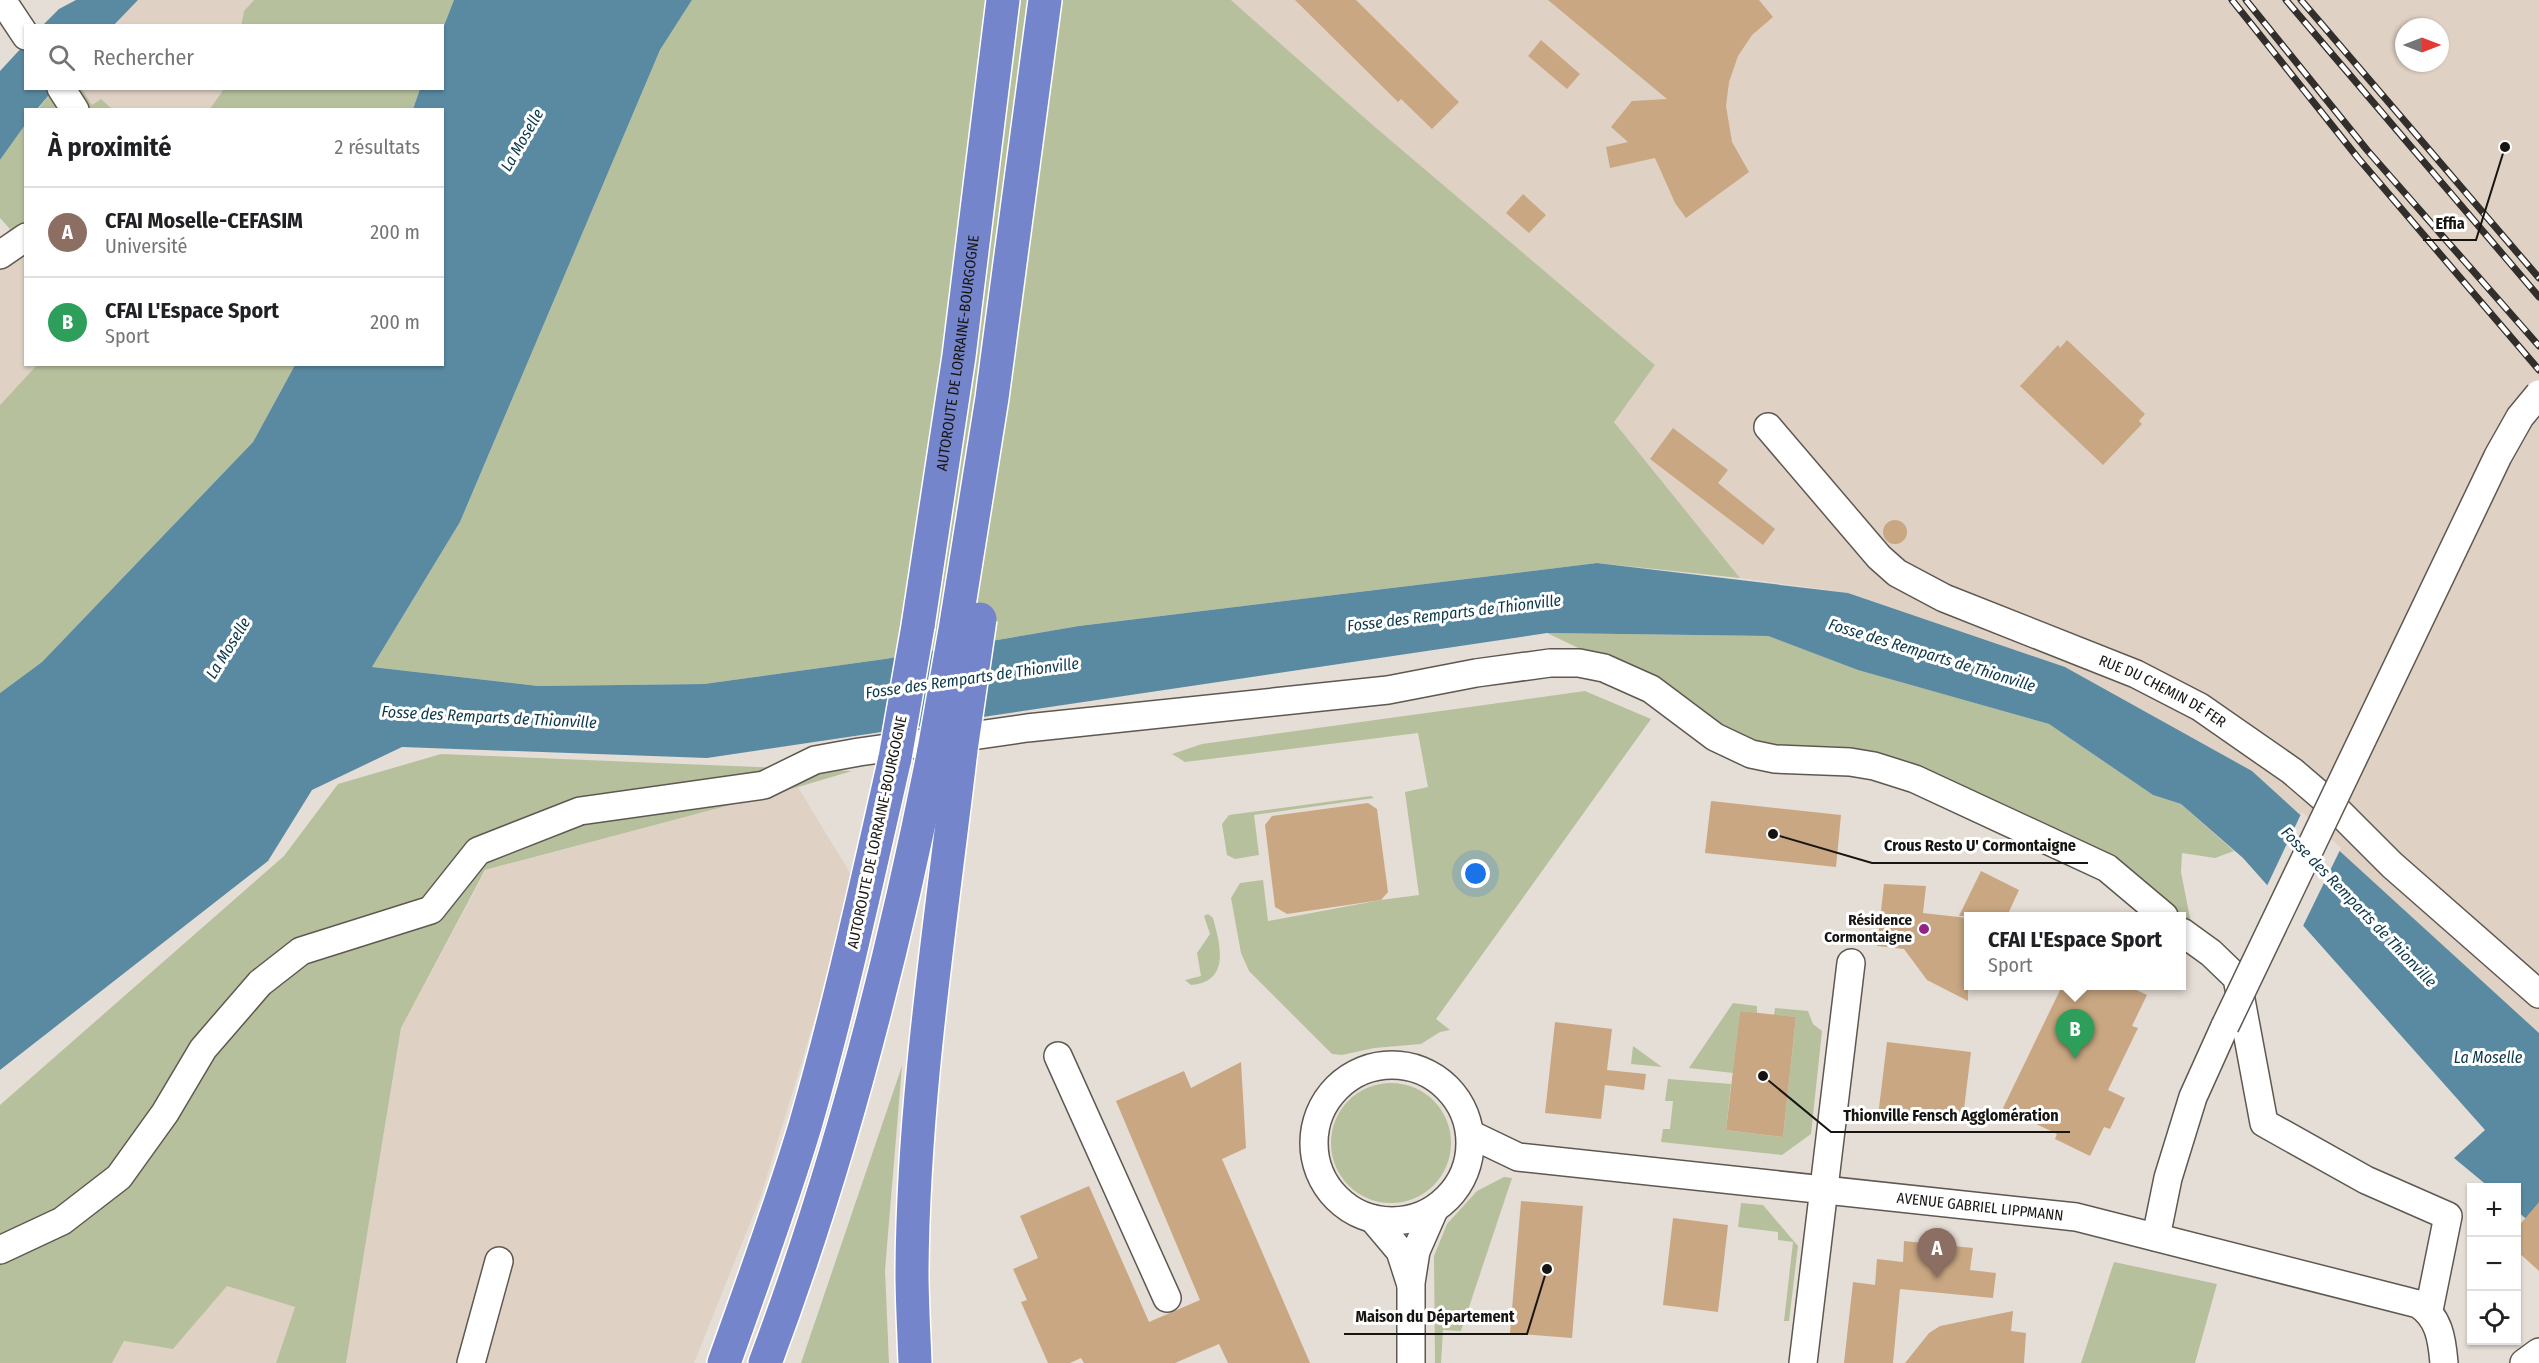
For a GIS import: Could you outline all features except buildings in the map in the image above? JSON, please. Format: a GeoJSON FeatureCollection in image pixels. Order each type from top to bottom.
{"type":"FeatureCollection","features":[{"type":"Feature","properties":{"kind":"highway","name":"AUTOROUTE DE LORRAINE-BOURGOGNE"},"geometry":{"type":"LineString","coordinates":[[724,1363],[768,1244],[805,1125],[850,955],[895,758],[918,626],[959,356],[1003,0]]}},
{"type":"Feature","properties":{"kind":"highway"},"geometry":{"type":"LineString","coordinates":[[915,1363],[912,1272],[918,1140],[935,969],[948,750],[968,622],[998,463],[992,398],[1045,0]]}},
{"type":"Feature","properties":{"kind":"highway"},"geometry":{"type":"LineString","coordinates":[[765,1363],[809,1239],[857,1080],[948,750]]}},
{"type":"Feature","properties":{"kind":"street"},"geometry":{"type":"LineString","coordinates":[[62,90],[74,108]]}},
{"type":"Feature","properties":{"kind":"street"},"geometry":{"type":"LineString","coordinates":[[0,255],[24,238]]}},
{"type":"Feature","properties":{"kind":"street"},"geometry":{"type":"LineString","coordinates":[[2156,1237],[2168,1178],[2193,1097],[2225,1026],[2498,456],[2520,417],[2539,394]]}},
{"type":"Feature","properties":{"kind":"street","name":"RUE DU CHEMIN DE FER"},"geometry":{"type":"LineString","coordinates":[[1768,427],[1879,557],[1898,573],[1944,598],[2136,674],[2200,707],[2292,771],[2318,792],[2392,865],[2539,994]]}},
{"type":"Feature","properties":{"kind":"street"},"geometry":{"type":"LineString","coordinates":[[0,1250],[62,1221],[119,1177],[165,1113],[203,1049],[260,983],[301,951],[431,910],[478,851],[580,811],[764,785],[815,760],[859,752],[1026,728],[1388,690],[1476,673],[1550,663],[1579,663],[1604,668],[1651,690],[1715,737],[1751,754],[1775,759],[1851,762],[1915,778],[2107,868],[2159,912]]}},
{"type":"Feature","properties":{"kind":"street"},"geometry":{"type":"LineString","coordinates":[[2186,936],[2211,953],[2237,978],[2264,1123],[2366,1180],[2448,1216],[2429,1311],[2435,1319],[2440,1334],[2444,1363]]}},
{"type":"Feature","properties":{"kind":"street"},"geometry":{"type":"LineString","coordinates":[[1803,1363],[1851,963]]}},
{"type":"Feature","properties":{"kind":"street"},"geometry":{"type":"LineString","coordinates":[[1059,1056],[1167,1298]]}},
{"type":"Feature","properties":{"kind":"street"},"geometry":{"type":"LineString","coordinates":[[1383,1065],[1407,1066],[1429,1074],[1446,1086],[1459,1102],[1470,1134],[1470,1154],[1465,1172],[1452,1194],[1434,1210],[1411,1220],[1387,1222],[1365,1217],[1345,1206],[1328,1190],[1318,1169],[1314,1146],[1316,1123],[1326,1102],[1341,1084],[1361,1071],[1383,1065]]}},
{"type":"Feature","properties":{"kind":"street","name":"AVENUE GABRIEL LIPPMANN"},"geometry":{"type":"LineString","coordinates":[[1470,1134],[1518,1157],[2076,1217],[2418,1304],[2429,1311]]}},
{"type":"Feature","properties":{"kind":"street","name":"AVENUE GABRIEL LIPPMANN"},"geometry":{"type":"LineString","coordinates":[[1465,1172],[1518,1157]]}},
{"type":"Feature","properties":{"kind":"street"},"geometry":{"type":"LineString","coordinates":[[1411,1363],[1411,1283],[1416,1251],[1434,1210]]}},
{"type":"Feature","properties":{"kind":"street"},"geometry":{"type":"LineString","coordinates":[[1374,1219],[1400,1251],[1411,1283]]}},
{"type":"Feature","properties":{"kind":"street"},"geometry":{"type":"LineString","coordinates":[[471,1363],[499,1262]]}},
{"type":"Feature","properties":{"kind":"street"},"geometry":{"type":"LineString","coordinates":[[2524,1363],[2539,1352]]}},
{"type":"Feature","properties":{"kind":"shaded area"},"geometry":{"type":"Polygon","coordinates":[[[138,0],[254,0],[244,11],[241,24],[116,24],[138,0]]]}},
{"type":"Feature","properties":{"kind":"shaded area"},"geometry":{"type":"Polygon","coordinates":[[[1231,0],[2539,0],[2539,1033],[2252,771],[2065,667],[1848,593],[1740,578],[1614,422],[1655,365],[1375,127],[1231,0]]]}},
{"type":"Feature","properties":{"kind":"shaded area"},"geometry":{"type":"Polygon","coordinates":[[[83,90],[223,90],[210,108],[111,108],[101,99],[93,106],[83,90]]]}},
{"type":"Feature","properties":{"kind":"shaded area"},"geometry":{"type":"Polygon","coordinates":[[[24,238],[24,366],[36,366],[0,405],[0,247],[24,238]]]}},
{"type":"Feature","properties":{"kind":"shaded area"},"geometry":{"type":"Polygon","coordinates":[[[798,787],[856,883],[761,1196],[694,1363],[346,1363],[401,1028],[486,870],[798,787]]]}},
{"type":"Feature","properties":{"kind":"shaded area"},"geometry":{"type":"Polygon","coordinates":[[[227,1286],[295,1307],[276,1363],[112,1363],[124,1341],[173,1349],[227,1286]]]}},
{"type":"Feature","properties":{"kind":"green space"},"geometry":{"type":"Polygon","coordinates":[[[254,0],[454,0],[444,25],[241,24],[244,11],[254,0]]]}},
{"type":"Feature","properties":{"kind":"green space"},"geometry":{"type":"Polygon","coordinates":[[[692,0],[1231,0],[1375,127],[1655,365],[1614,422],[1740,578],[1597,563],[1079,626],[885,659],[704,684],[538,686],[372,667],[460,522],[660,50],[692,0]]]}},
{"type":"Feature","properties":{"kind":"green space"},"geometry":{"type":"Polygon","coordinates":[[[53,90],[83,90],[92,105],[101,99],[111,108],[39,108],[53,90]]]}},
{"type":"Feature","properties":{"kind":"green space"},"geometry":{"type":"Polygon","coordinates":[[[223,90],[420,90],[413,108],[210,108],[223,90]]]}},
{"type":"Feature","properties":{"kind":"green space"},"geometry":{"type":"Polygon","coordinates":[[[24,126],[24,238],[0,239],[10,229],[0,218],[0,160],[24,126]]]}},
{"type":"Feature","properties":{"kind":"green space"},"geometry":{"type":"Polygon","coordinates":[[[36,366],[294,366],[253,442],[42,662],[0,693],[0,405],[36,366]]]}},
{"type":"Feature","properties":{"kind":"green space"},"geometry":{"type":"Polygon","coordinates":[[[1547,633],[1768,636],[1859,670],[2049,724],[2153,795],[2181,804],[2234,851],[2215,858],[2182,853],[2181,872],[2192,928],[2186,925],[2186,912],[2168,912],[2119,869],[1828,756],[1726,736],[1620,668],[1547,633]]]}},
{"type":"Feature","properties":{"kind":"green space"},"geometry":{"type":"Polygon","coordinates":[[[1585,691],[1651,719],[1436,1019],[1450,1030],[1440,1032],[1421,1044],[1374,1048],[1342,1055],[1332,1054],[1249,971],[1241,953],[1231,898],[1240,883],[1263,880],[1268,921],[1419,895],[1405,792],[1428,787],[1418,733],[1185,762],[1172,754],[1202,744],[1585,691]]]}},
{"type":"Feature","properties":{"kind":"green space"},"geometry":{"type":"Polygon","coordinates":[[[441,754],[852,771],[485,870],[401,1028],[346,1363],[276,1363],[295,1307],[227,1286],[173,1349],[124,1341],[112,1363],[0,1363],[0,1105],[284,856],[338,784],[441,754]]]}},
{"type":"Feature","properties":{"kind":"green space"},"geometry":{"type":"Polygon","coordinates":[[[1371,796],[1374,798],[1254,815],[1259,855],[1235,859],[1227,855],[1222,824],[1229,815],[1371,796]]]}},
{"type":"Feature","properties":{"kind":"green space"},"geometry":{"type":"Polygon","coordinates":[[[1208,914],[1213,918],[1216,928],[1220,960],[1212,977],[1204,982],[1191,985],[1185,980],[1201,976],[1197,953],[1210,934],[1204,916],[1208,914]]]}},
{"type":"Feature","properties":{"kind":"green space"},"geometry":{"type":"Polygon","coordinates":[[[1733,1003],[1757,1006],[1757,1013],[1740,1011],[1733,1073],[1689,1068],[1733,1003]]]}},
{"type":"Feature","properties":{"kind":"green space"},"geometry":{"type":"Polygon","coordinates":[[[1775,1008],[1808,1011],[1813,1024],[1822,1031],[1811,1134],[1782,1155],[1661,1142],[1663,1129],[1670,1129],[1673,1101],[1665,1101],[1668,1079],[1731,1084],[1726,1130],[1783,1137],[1796,1017],[1774,1015],[1775,1008]]]}},
{"type":"Feature","properties":{"kind":"green space"},"geometry":{"type":"Polygon","coordinates":[[[1633,1046],[1662,1067],[1631,1064],[1633,1046]]]}},
{"type":"Feature","properties":{"kind":"green space"},"geometry":{"type":"Polygon","coordinates":[[[902,1066],[885,1270],[889,1363],[801,1363],[902,1066]]]}},
{"type":"Feature","properties":{"kind":"green space"},"geometry":{"type":"Polygon","coordinates":[[[1391,1083],[1414,1088],[1433,1101],[1446,1120],[1451,1143],[1446,1166],[1433,1185],[1414,1198],[1391,1203],[1368,1198],[1349,1185],[1336,1166],[1331,1143],[1336,1120],[1349,1101],[1368,1088],[1391,1083]]]}},
{"type":"Feature","properties":{"kind":"green space"},"geometry":{"type":"Polygon","coordinates":[[[1504,1177],[1512,1178],[1461,1331],[1443,1330],[1441,1363],[1435,1363],[1434,1256],[1447,1224],[1477,1191],[1504,1177]]]}},
{"type":"Feature","properties":{"kind":"green space"},"geometry":{"type":"Polygon","coordinates":[[[1741,1203],[1763,1205],[1798,1246],[1789,1321],[1784,1321],[1793,1242],[1778,1240],[1778,1232],[1738,1227],[1741,1203]]]}},
{"type":"Feature","properties":{"kind":"green space"},"geometry":{"type":"Polygon","coordinates":[[[2114,1262],[2217,1284],[2195,1363],[2081,1363],[2114,1262]]]}},
{"type":"Feature","properties":{"kind":"water"},"geometry":{"type":"Polygon","coordinates":[[[76,0],[138,0],[115,24],[44,24],[59,9],[76,0]]]}},
{"type":"Feature","properties":{"kind":"water"},"geometry":{"type":"Polygon","coordinates":[[[454,0],[692,0],[660,50],[460,522],[372,667],[538,686],[704,684],[885,659],[1079,626],[1597,563],[1848,593],[2065,667],[2252,771],[2539,1033],[2539,1230],[2521,1214],[2521,1183],[2484,1183],[2454,1158],[2485,1130],[2243,858],[2181,804],[2153,795],[2049,724],[1858,670],[1768,636],[1547,633],[707,758],[402,747],[312,790],[268,861],[0,1070],[0,693],[42,662],[253,442],[294,366],[444,366],[444,108],[413,108],[420,90],[444,90],[444,25],[454,0]]]}},
{"type":"Feature","properties":{"kind":"water"},"geometry":{"type":"Polygon","coordinates":[[[24,45],[24,90],[53,90],[38,108],[24,108],[24,126],[0,160],[0,71],[24,45]]]}},
{"type":"Feature","properties":{"kind":"pier"},"geometry":{"type":"Polygon","coordinates":[[[2302,812],[2341,848],[2302,928],[2266,888],[2302,812]]]}},
{"type":"Feature","properties":{"kind":"railway"},"geometry":{"type":"LineString","coordinates":[[2232,0],[2358,158],[2539,370]]}},
{"type":"Feature","properties":{"kind":"railway"},"geometry":{"type":"LineString","coordinates":[[2246,0],[2367,150],[2539,346]]}},
{"type":"Feature","properties":{"kind":"railway"},"geometry":{"type":"LineString","coordinates":[[2286,0],[2539,297]]}},
{"type":"Feature","properties":{"kind":"railway"},"geometry":{"type":"LineString","coordinates":[[2301,0],[2539,278]]}},
{"type":"Feature","properties":{"kind":"place","name":"Effia"},"geometry":{"type":"Point","coordinates":[2505,147]}},
{"type":"Feature","properties":{"kind":"place","name":"Crous Resto U' Cormontaigne"},"geometry":{"type":"Point","coordinates":[1773,834]}},
{"type":"Feature","properties":{"kind":"place","name":"Résidence Cormontaigne"},"geometry":{"type":"Point","coordinates":[1924,929]}},
{"type":"Feature","properties":{"kind":"place","name":"CFAI L'Espace Sport"},"geometry":{"type":"Point","coordinates":[2075,1059]}},
{"type":"Feature","properties":{"kind":"place","name":"Thionville Fensch Agglomération"},"geometry":{"type":"Point","coordinates":[1763,1076]}},
{"type":"Feature","properties":{"kind":"place","name":"Maison du Département"},"geometry":{"type":"Point","coordinates":[1547,1269]}},
{"type":"Feature","properties":{"kind":"place","name":"CFAI Moselle-CEFASIM"},"geometry":{"type":"Point","coordinates":[1937,1278]}},
{"type":"Feature","properties":{"kind":"water label","name":"La Moselle"},"geometry":{"type":"Point","coordinates":[522,140]}},
{"type":"Feature","properties":{"kind":"water label","name":"Fosse des Remparts de Thionville"},"geometry":{"type":"Point","coordinates":[1454,613]}},
{"type":"Feature","properties":{"kind":"water label","name":"La Moselle"},"geometry":{"type":"Point","coordinates":[228,648]}},
{"type":"Feature","properties":{"kind":"water label","name":"Fosse des Remparts de Thionville"},"geometry":{"type":"Point","coordinates":[1932,655]}},
{"type":"Feature","properties":{"kind":"water label","name":"Fosse des Remparts de Thionville"},"geometry":{"type":"Point","coordinates":[972,678]}},
{"type":"Feature","properties":{"kind":"water label","name":"Fosse des Remparts de Thionville"},"geometry":{"type":"Point","coordinates":[489,717]}},
{"type":"Feature","properties":{"kind":"water label","name":"Fosse des Remparts de Thionville"},"geometry":{"type":"Point","coordinates":[2359,907]}},
{"type":"Feature","properties":{"kind":"water label","name":"La Moselle"},"geometry":{"type":"Point","coordinates":[2488,1057]}}]}
